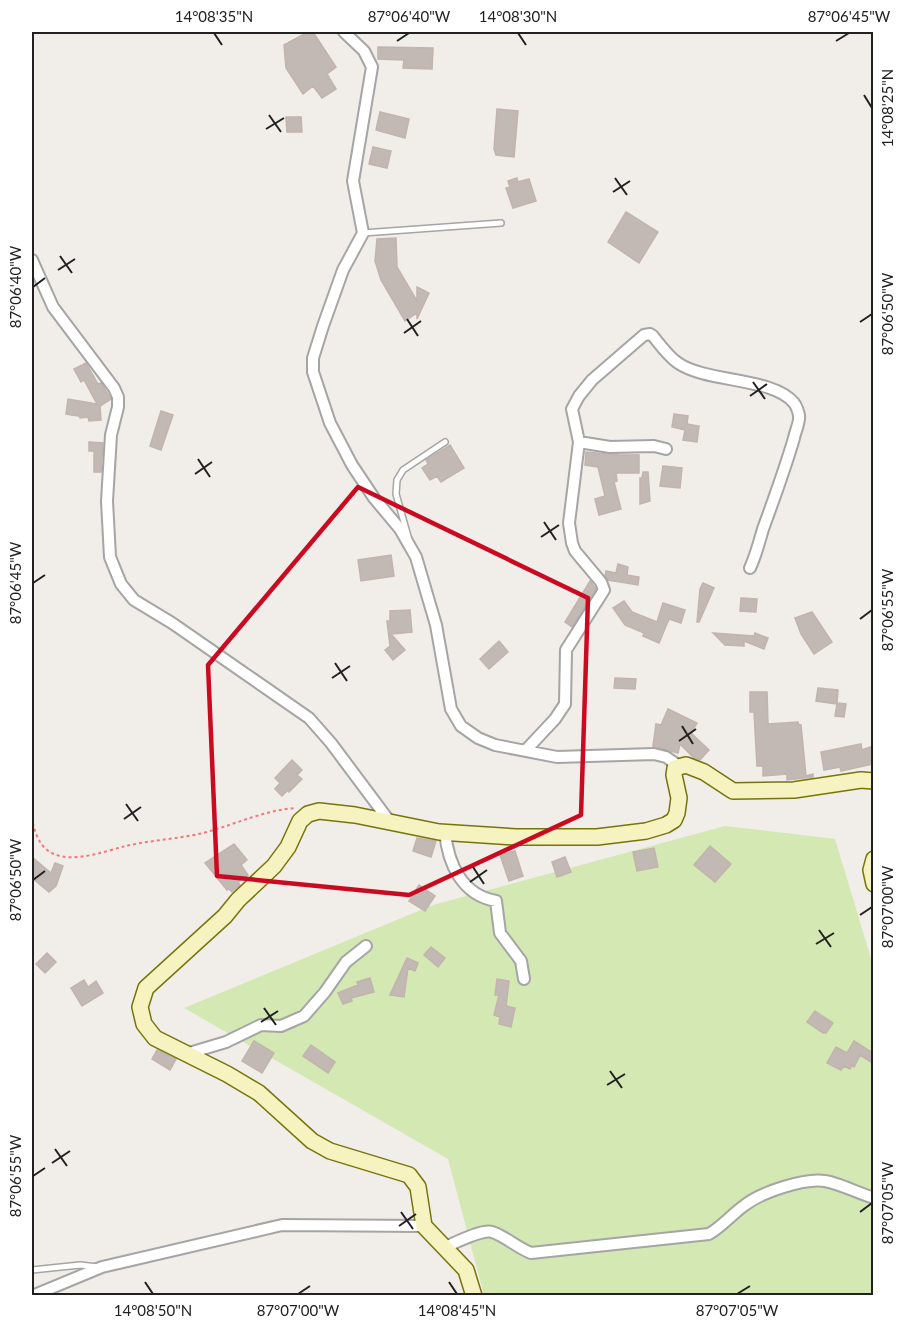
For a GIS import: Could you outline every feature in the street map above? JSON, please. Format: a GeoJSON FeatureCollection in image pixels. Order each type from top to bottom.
{"type":"FeatureCollection","features":[{"type":"Feature","properties":{"kind":"street"},"geometry":{"type":"LineString","coordinates":[[344,32],[364,51],[372,67],[352,181],[363,233],[343,270],[322,326],[313,358],[313,372],[330,423],[352,465],[374,498],[400,529],[416,557],[436,625],[451,709],[462,726],[478,738],[495,745],[557,757],[654,754],[666,757],[679,766]]}},
{"type":"Feature","properties":{"kind":"street"},"geometry":{"type":"LineString","coordinates":[[32,260],[53,307],[114,388],[118,397],[118,407],[111,435],[107,501],[110,557],[121,584],[134,600],[309,717],[332,743],[390,822]]}},
{"type":"Feature","properties":{"kind":"street"},"geometry":{"type":"LineString","coordinates":[[526,750],[555,719],[565,704],[566,650],[604,590],[601,582],[574,551],[570,533],[571,497],[579,442],[572,409],[592,380],[633,343],[648,334],[653,336],[678,363],[685,367],[706,375],[753,384],[779,392],[794,403],[800,416],[785,470],[750,568]]}},
{"type":"Feature","properties":{"kind":"street"},"geometry":{"type":"LineString","coordinates":[[579,442],[610,447],[654,446],[666,449]]}},
{"type":"Feature","properties":{"kind":"street"},"geometry":{"type":"LineString","coordinates":[[474,1296],[466,1270],[424,1226],[418,1186],[409,1175],[330,1151],[312,1141],[259,1094],[227,1074],[155,1038],[144,1024],[140,1007],[146,988],[225,916],[238,900],[274,866],[288,848],[300,821],[308,814],[319,811],[355,815],[445,832],[516,837],[597,837],[646,831],[674,820],[679,798],[674,775],[675,768],[679,766],[686,765],[704,772],[733,791],[794,790],[861,780],[873,781]]}},
{"type":"Feature","properties":{"kind":"street"},"geometry":{"type":"LineString","coordinates":[[445,832],[450,857],[458,875],[478,896],[496,901],[500,933],[521,961],[524,979]]}},
{"type":"Feature","properties":{"kind":"street"},"geometry":{"type":"LineString","coordinates":[[873,859],[871,870],[873,884]]}},
{"type":"Feature","properties":{"kind":"street"},"geometry":{"type":"LineString","coordinates":[[186,1054],[226,1042],[261,1025],[281,1026],[304,1016],[325,992],[346,962],[366,946]]}},
{"type":"Feature","properties":{"kind":"street"},"geometry":{"type":"LineString","coordinates":[[445,1248],[491,1232],[531,1253],[709,1234],[722,1227],[746,1204],[777,1190],[810,1180],[825,1181],[873,1198]]}},
{"type":"Feature","properties":{"kind":"street"},"geometry":{"type":"LineString","coordinates":[[32,1296],[102,1267],[282,1225],[424,1226]]}},
{"type":"Feature","properties":{"kind":"lane"},"geometry":{"type":"LineString","coordinates":[[363,233],[501,223]]}},
{"type":"Feature","properties":{"kind":"lane"},"geometry":{"type":"LineString","coordinates":[[409,544],[396,494],[396,480],[404,470],[445,442]]}},
{"type":"Feature","properties":{"kind":"lane"},"geometry":{"type":"LineString","coordinates":[[32,1270],[80,1265],[102,1267]]}},
{"type":"Feature","properties":{"kind":"path"},"geometry":{"type":"LineString","coordinates":[[32,817],[34,829],[41,844],[54,854],[76,857],[154,839],[201,833],[294,808],[302,809],[308,814]]}},
{"type":"Feature","properties":{"kind":"highlighted area"},"geometry":{"type":"Polygon","coordinates":[[[358,487],[588,598],[581,815],[409,895],[217,876],[208,665],[358,487]]]}},
{"type":"Feature","properties":{"kind":"green space"},"geometry":{"type":"Polygon","coordinates":[[[725,826],[835,839],[873,965],[873,1295],[484,1295],[448,1159],[184,1008],[433,905],[725,826]]]}},
{"type":"Feature","properties":{"kind":"building"},"geometry":{"type":"Polygon","coordinates":[[[308,32],[313,32],[336,67],[327,74],[336,89],[322,98],[313,86],[303,94],[286,68],[284,45],[308,32]]]}},
{"type":"Feature","properties":{"kind":"building"},"geometry":{"type":"Polygon","coordinates":[[[378,47],[433,48],[432,69],[403,68],[404,60],[378,59],[378,47]]]}},
{"type":"Feature","properties":{"kind":"building"},"geometry":{"type":"Polygon","coordinates":[[[497,109],[518,111],[514,157],[496,155],[494,149],[497,109]]]}},
{"type":"Feature","properties":{"kind":"building"},"geometry":{"type":"Polygon","coordinates":[[[380,112],[409,119],[405,138],[376,130],[380,112]]]}},
{"type":"Feature","properties":{"kind":"building"},"geometry":{"type":"Polygon","coordinates":[[[286,117],[301,117],[302,132],[287,132],[286,117]]]}},
{"type":"Feature","properties":{"kind":"building"},"geometry":{"type":"Polygon","coordinates":[[[373,147],[391,151],[387,168],[369,164],[373,147]]]}},
{"type":"Feature","properties":{"kind":"building"},"geometry":{"type":"Polygon","coordinates":[[[517,178],[518,182],[529,179],[536,201],[513,208],[506,188],[510,187],[508,181],[517,178]]]}},
{"type":"Feature","properties":{"kind":"building"},"geometry":{"type":"Polygon","coordinates":[[[626,212],[658,232],[639,263],[608,242],[626,212]]]}},
{"type":"Feature","properties":{"kind":"building"},"geometry":{"type":"Polygon","coordinates":[[[396,238],[397,267],[417,301],[417,287],[429,293],[417,319],[417,313],[405,321],[381,280],[375,261],[377,239],[396,238]]]}},
{"type":"Feature","properties":{"kind":"building"},"geometry":{"type":"Polygon","coordinates":[[[86,363],[98,384],[101,383],[111,399],[100,406],[101,420],[89,421],[88,417],[80,418],[66,414],[68,399],[97,404],[84,380],[81,382],[74,369],[86,363]]]}},
{"type":"Feature","properties":{"kind":"building"},"geometry":{"type":"Polygon","coordinates":[[[161,411],[173,415],[161,450],[150,446],[161,411]]]}},
{"type":"Feature","properties":{"kind":"building"},"geometry":{"type":"Polygon","coordinates":[[[674,414],[688,416],[687,424],[699,426],[697,442],[683,440],[685,430],[672,427],[674,414]]]}},
{"type":"Feature","properties":{"kind":"building"},"geometry":{"type":"Polygon","coordinates":[[[89,442],[103,443],[101,472],[94,472],[94,451],[89,451],[89,442]]]}},
{"type":"Feature","properties":{"kind":"building"},"geometry":{"type":"Polygon","coordinates":[[[450,445],[464,468],[441,482],[437,476],[430,480],[422,468],[428,464],[426,460],[450,445]]]}},
{"type":"Feature","properties":{"kind":"building"},"geometry":{"type":"Polygon","coordinates":[[[586,452],[639,455],[639,473],[616,473],[617,481],[614,482],[621,509],[599,515],[595,499],[605,496],[598,467],[585,465],[586,452]]]}},
{"type":"Feature","properties":{"kind":"building"},"geometry":{"type":"Polygon","coordinates":[[[663,466],[682,468],[680,488],[660,486],[663,466]]]}},
{"type":"Feature","properties":{"kind":"building"},"geometry":{"type":"Polygon","coordinates":[[[643,472],[648,472],[650,501],[640,504],[640,478],[643,472]]]}},
{"type":"Feature","properties":{"kind":"building"},"geometry":{"type":"Polygon","coordinates":[[[391,555],[394,576],[361,581],[358,560],[391,555]]]}},
{"type":"Feature","properties":{"kind":"building"},"geometry":{"type":"Polygon","coordinates":[[[618,564],[628,567],[627,575],[639,577],[638,585],[608,580],[605,576],[606,571],[616,573],[618,564]]]}},
{"type":"Feature","properties":{"kind":"building"},"geometry":{"type":"Polygon","coordinates":[[[590,581],[596,589],[572,627],[565,622],[590,581]]]}},
{"type":"Feature","properties":{"kind":"building"},"geometry":{"type":"Polygon","coordinates":[[[703,583],[714,588],[697,622],[700,589],[703,583]]]}},
{"type":"Feature","properties":{"kind":"building"},"geometry":{"type":"Polygon","coordinates":[[[741,598],[757,599],[756,612],[740,611],[741,598]]]}},
{"type":"Feature","properties":{"kind":"building"},"geometry":{"type":"Polygon","coordinates":[[[624,601],[632,612],[657,622],[663,603],[685,610],[681,623],[669,619],[659,643],[643,636],[644,633],[625,625],[613,608],[624,601]]]}},
{"type":"Feature","properties":{"kind":"building"},"geometry":{"type":"Polygon","coordinates":[[[410,610],[412,632],[391,634],[405,650],[393,660],[385,650],[390,646],[387,621],[390,621],[390,611],[410,610]]]}},
{"type":"Feature","properties":{"kind":"building"},"geometry":{"type":"Polygon","coordinates":[[[812,612],[832,642],[814,654],[801,634],[795,618],[812,612]]]}},
{"type":"Feature","properties":{"kind":"building"},"geometry":{"type":"Polygon","coordinates":[[[713,633],[754,636],[755,633],[768,638],[764,649],[744,641],[744,646],[725,645],[713,633]]]}},
{"type":"Feature","properties":{"kind":"building"},"geometry":{"type":"Polygon","coordinates":[[[499,641],[508,652],[489,669],[480,659],[499,641]]]}},
{"type":"Feature","properties":{"kind":"building"},"geometry":{"type":"Polygon","coordinates":[[[615,678],[636,679],[635,689],[614,688],[615,678]]]}},
{"type":"Feature","properties":{"kind":"building"},"geometry":{"type":"Polygon","coordinates":[[[818,688],[838,690],[837,703],[846,704],[844,717],[835,716],[837,704],[816,701],[818,688]]]}},
{"type":"Feature","properties":{"kind":"building"},"geometry":{"type":"Polygon","coordinates":[[[750,692],[767,692],[768,724],[798,722],[801,725],[806,776],[813,774],[813,777],[787,780],[787,774],[763,776],[763,766],[757,766],[754,712],[750,712],[750,692]]]}},
{"type":"Feature","properties":{"kind":"building"},"geometry":{"type":"Polygon","coordinates":[[[668,709],[697,723],[691,733],[709,750],[700,760],[694,758],[680,744],[678,753],[653,746],[656,724],[661,725],[668,709]]]}},
{"type":"Feature","properties":{"kind":"building"},"geometry":{"type":"Polygon","coordinates":[[[861,744],[862,750],[873,746],[873,764],[841,771],[840,767],[824,770],[821,752],[861,744]]]}},
{"type":"Feature","properties":{"kind":"building"},"geometry":{"type":"Polygon","coordinates":[[[292,760],[302,770],[297,775],[302,779],[282,796],[275,789],[280,783],[275,778],[292,760]]]}},
{"type":"Feature","properties":{"kind":"building"},"geometry":{"type":"Polygon","coordinates":[[[417,838],[436,841],[431,857],[413,851],[417,838]]]}},
{"type":"Feature","properties":{"kind":"building"},"geometry":{"type":"Polygon","coordinates":[[[234,844],[247,860],[241,865],[248,875],[238,882],[240,885],[232,892],[227,890],[205,863],[234,844]]]}},
{"type":"Feature","properties":{"kind":"building"},"geometry":{"type":"Polygon","coordinates":[[[710,846],[731,864],[715,882],[694,865],[710,846]]]}},
{"type":"Feature","properties":{"kind":"building"},"geometry":{"type":"Polygon","coordinates":[[[654,848],[658,867],[637,871],[633,852],[654,848]]]}},
{"type":"Feature","properties":{"kind":"building"},"geometry":{"type":"Polygon","coordinates":[[[515,851],[523,876],[509,881],[500,855],[515,851]]]}},
{"type":"Feature","properties":{"kind":"building"},"geometry":{"type":"Polygon","coordinates":[[[32,857],[51,873],[55,863],[63,866],[56,886],[49,892],[32,878],[32,857]]]}},
{"type":"Feature","properties":{"kind":"building"},"geometry":{"type":"Polygon","coordinates":[[[565,857],[571,872],[557,877],[552,862],[565,857]]]}},
{"type":"Feature","properties":{"kind":"building"},"geometry":{"type":"Polygon","coordinates":[[[419,885],[435,896],[425,911],[409,901],[419,885]]]}},
{"type":"Feature","properties":{"kind":"building"},"geometry":{"type":"Polygon","coordinates":[[[431,947],[445,958],[438,967],[424,955],[431,947]]]}},
{"type":"Feature","properties":{"kind":"building"},"geometry":{"type":"Polygon","coordinates":[[[47,953],[56,962],[45,973],[36,964],[47,953]]]}},
{"type":"Feature","properties":{"kind":"building"},"geometry":{"type":"Polygon","coordinates":[[[407,958],[418,963],[415,971],[408,968],[404,997],[390,995],[407,958]]]}},
{"type":"Feature","properties":{"kind":"building"},"geometry":{"type":"Polygon","coordinates":[[[370,978],[374,992],[351,998],[352,1001],[343,1004],[338,993],[358,985],[357,982],[370,978]]]}},
{"type":"Feature","properties":{"kind":"building"},"geometry":{"type":"Polygon","coordinates":[[[497,979],[509,981],[506,1006],[515,1008],[511,1027],[499,1024],[500,1017],[494,1015],[499,995],[495,995],[497,979]]]}},
{"type":"Feature","properties":{"kind":"building"},"geometry":{"type":"Polygon","coordinates":[[[84,980],[88,987],[96,981],[103,993],[82,1006],[71,988],[84,980]]]}},
{"type":"Feature","properties":{"kind":"building"},"geometry":{"type":"Polygon","coordinates":[[[815,1011],[833,1023],[826,1033],[807,1022],[815,1011]]]}},
{"type":"Feature","properties":{"kind":"building"},"geometry":{"type":"Polygon","coordinates":[[[254,1041],[274,1053],[262,1073],[242,1061],[254,1041]]]}},
{"type":"Feature","properties":{"kind":"building"},"geometry":{"type":"Polygon","coordinates":[[[854,1041],[873,1053],[871,1062],[860,1055],[854,1067],[852,1065],[850,1069],[844,1066],[841,1070],[827,1063],[836,1047],[847,1053],[854,1041]]]}},
{"type":"Feature","properties":{"kind":"building"},"geometry":{"type":"Polygon","coordinates":[[[311,1045],[335,1062],[328,1073],[303,1056],[311,1045]]]}},
{"type":"Feature","properties":{"kind":"building"},"geometry":{"type":"Polygon","coordinates":[[[157,1050],[176,1059],[170,1070],[152,1059],[157,1050]]]}}]}
